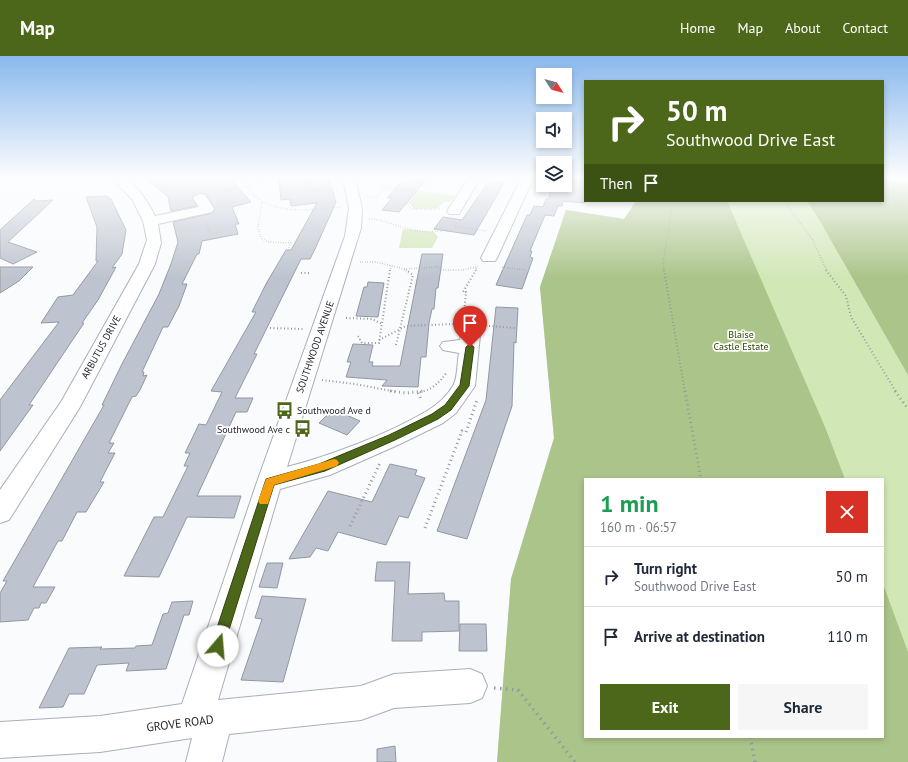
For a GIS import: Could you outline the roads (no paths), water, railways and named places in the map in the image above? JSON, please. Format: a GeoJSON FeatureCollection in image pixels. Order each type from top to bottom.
{"type":"FeatureCollection","features":[{"type":"Feature","properties":{"kind":"street","name":"ARBUTUS DRIVE"},"geometry":{"type":"LineString","coordinates":[[0,512],[69,407],[146,264],[154,240],[145,212]]}},
{"type":"Feature","properties":{"kind":"street"},"geometry":{"type":"LineString","coordinates":[[149,222],[194,212]]}},
{"type":"Feature","properties":{"kind":"street","name":"SOUTHWOOD AVENUE"},"geometry":{"type":"LineString","coordinates":[[204,762],[204,720],[270,482],[344,262],[349,212]]}},
{"type":"Feature","properties":{"kind":"street"},"geometry":{"type":"LineString","coordinates":[[508,254],[491,255],[511,212]]}},
{"type":"Feature","properties":{"kind":"street"},"geometry":{"type":"LineString","coordinates":[[270,482],[321,468],[392,438],[435,417],[448,408],[464,386],[467,371],[460,346],[464,322]]}},
{"type":"Feature","properties":{"kind":"street","name":"GROVE ROAD"},"geometry":{"type":"LineString","coordinates":[[0,740],[100,734],[204,720],[361,703],[394,690],[470,686]]}},
{"type":"Feature","properties":{"kind":"place","name":"Southwood Ave d"},"geometry":{"type":"Point","coordinates":[284,410]}},
{"type":"Feature","properties":{"kind":"place","name":"Southwood Ave c"},"geometry":{"type":"Point","coordinates":[303,429]}},
{"type":"Feature","properties":{"kind":"park label","name":"Blaise Castle Estate"},"geometry":{"type":"Point","coordinates":[741,340]}}]}
